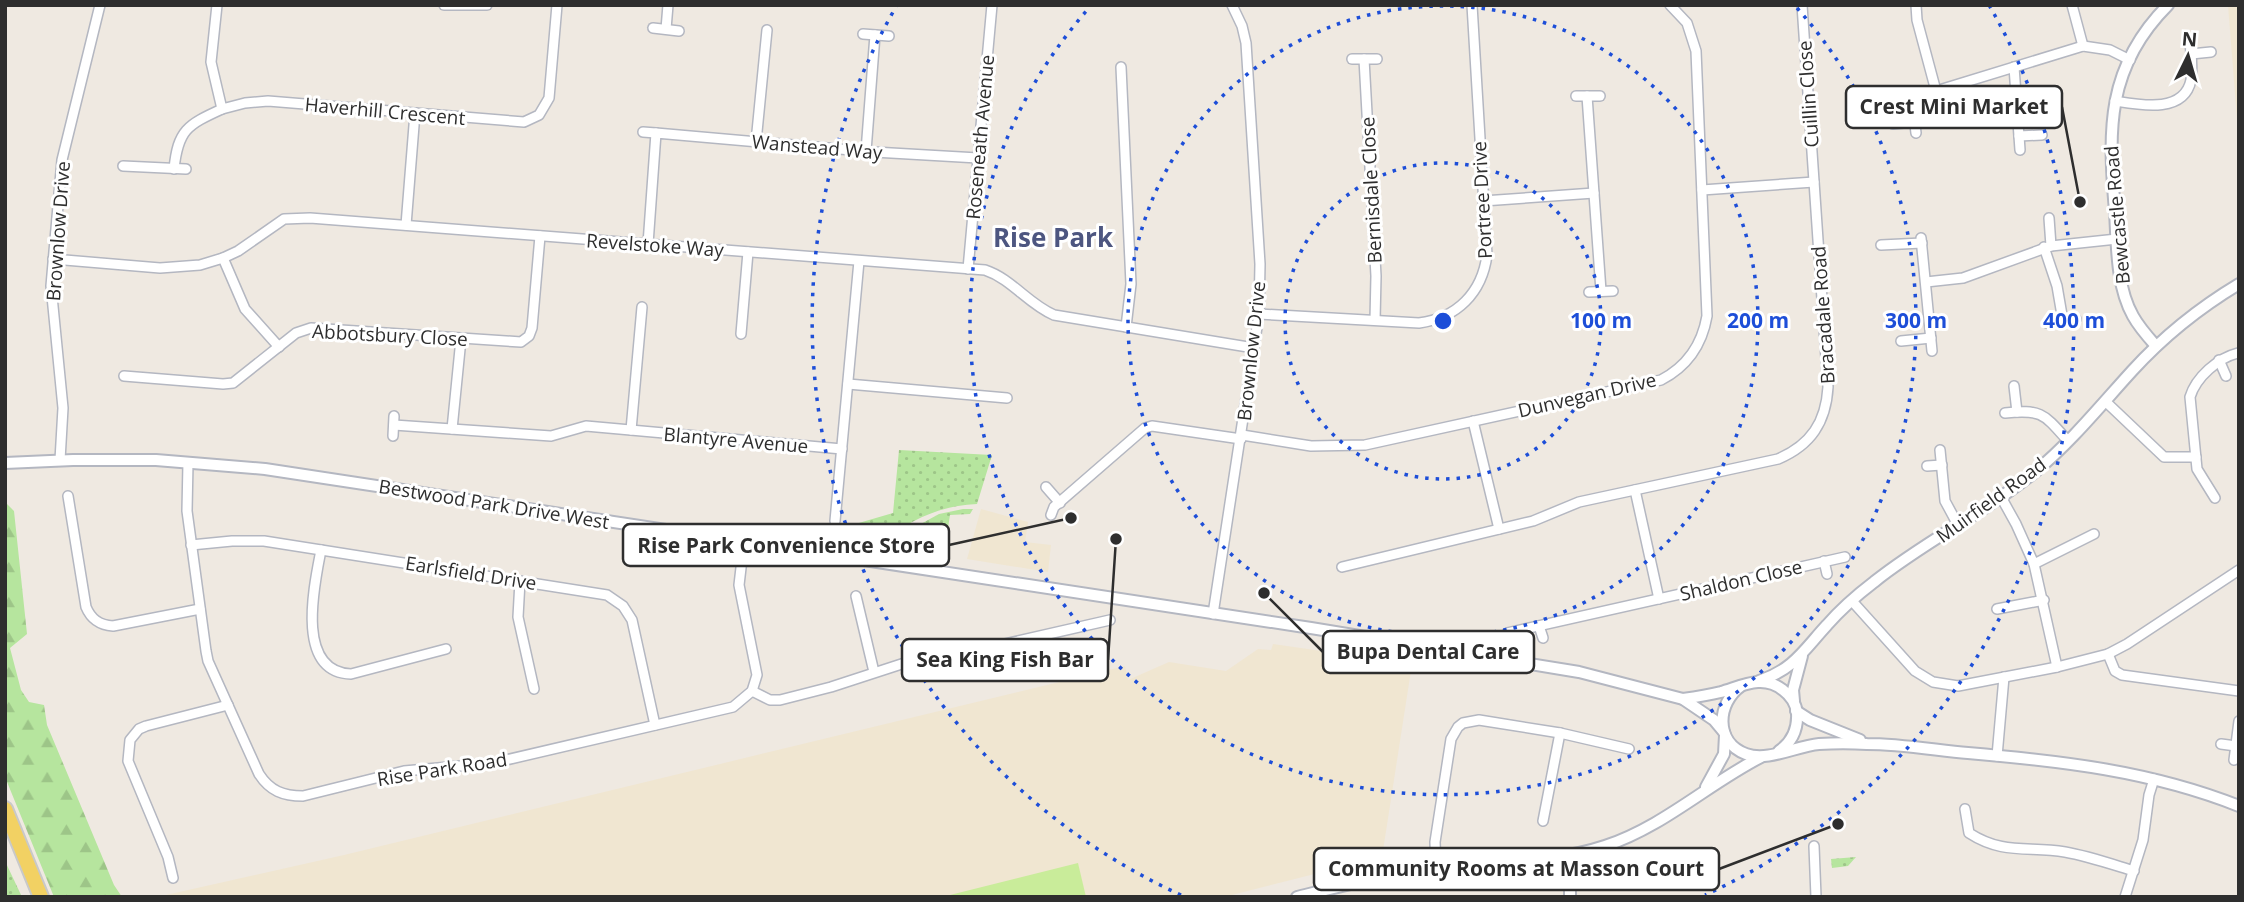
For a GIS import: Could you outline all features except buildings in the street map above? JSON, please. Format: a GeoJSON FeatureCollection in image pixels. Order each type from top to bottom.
{"type":"FeatureCollection","features":[{"type":"Feature","properties":{"kind":"main road"},"geometry":{"type":"LineString","coordinates":[[5,809],[41,897]]}},
{"type":"Feature","properties":{"kind":"street","name":"Brownlow Drive"},"geometry":{"type":"LineString","coordinates":[[60,460],[63,408],[51,294],[53,259],[62,160],[100,5]]}},
{"type":"Feature","properties":{"kind":"street"},"geometry":{"type":"LineString","coordinates":[[217,5],[211,62],[222,109]]}},
{"type":"Feature","properties":{"kind":"street"},"geometry":{"type":"LineString","coordinates":[[444,5],[488,5]]}},
{"type":"Feature","properties":{"kind":"street"},"geometry":{"type":"LineString","coordinates":[[545,5],[556,6]]}},
{"type":"Feature","properties":{"kind":"street"},"geometry":{"type":"LineString","coordinates":[[666,30],[668,5]]}},
{"type":"Feature","properties":{"kind":"street","name":"Roseneath Avenue"},"geometry":{"type":"LineString","coordinates":[[968,269],[992,5]]}},
{"type":"Feature","properties":{"kind":"street","name":"Brownlow Drive"},"geometry":{"type":"LineString","coordinates":[[1213,614],[1259,314],[1259,264],[1246,43],[1242,26],[1232,5]]}},
{"type":"Feature","properties":{"kind":"street","name":"Portree Drive"},"geometry":{"type":"LineString","coordinates":[[1259,314],[1419,323],[1450,314],[1475,291],[1485,268],[1487,255],[1472,5]]}},
{"type":"Feature","properties":{"kind":"street","name":"Dunvegan Drive"},"geometry":{"type":"LineString","coordinates":[[1051,515],[1054,507],[1145,428],[1152,426],[1311,446],[1346,447],[1385,442],[1661,380],[1683,366],[1697,348],[1707,316],[1696,51],[1686,23],[1670,5]]}},
{"type":"Feature","properties":{"kind":"street","name":"Cuillin Close"},"geometry":{"type":"LineString","coordinates":[[1802,5],[1814,182]]}},
{"type":"Feature","properties":{"kind":"street"},"geometry":{"type":"LineString","coordinates":[[1916,5],[1917,20],[1936,92]]}},
{"type":"Feature","properties":{"kind":"street"},"geometry":{"type":"LineString","coordinates":[[2072,5],[2083,46]]}},
{"type":"Feature","properties":{"kind":"street","name":"Bewcastle Road"},"geometry":{"type":"LineString","coordinates":[[2156,346],[2128,305],[2122,283],[2110,158],[2115,101],[2130,60],[2147,30],[2168,5]]}},
{"type":"Feature","properties":{"kind":"street","name":"Haverhill Crescent"},"geometry":{"type":"LineString","coordinates":[[174,169],[176,146],[185,130],[206,116],[245,103],[268,102],[524,122],[539,115],[549,98],[556,6]]}},
{"type":"Feature","properties":{"kind":"street"},"geometry":{"type":"LineString","coordinates":[[653,28],[680,31]]}},
{"type":"Feature","properties":{"kind":"street"},"geometry":{"type":"LineString","coordinates":[[756,142],[767,30]]}},
{"type":"Feature","properties":{"kind":"street"},"geometry":{"type":"LineString","coordinates":[[863,33],[889,36]]}},
{"type":"Feature","properties":{"kind":"street"},"geometry":{"type":"LineString","coordinates":[[866,151],[876,35]]}},
{"type":"Feature","properties":{"kind":"street"},"geometry":{"type":"LineString","coordinates":[[2115,101],[2153,105],[2177,100],[2189,86],[2192,70],[2190,41]]}},
{"type":"Feature","properties":{"kind":"street"},"geometry":{"type":"LineString","coordinates":[[1916,133],[1914,114],[1920,103],[1936,92],[2083,46],[2110,51],[2130,60]]}},
{"type":"Feature","properties":{"kind":"street"},"geometry":{"type":"LineString","coordinates":[[2191,54],[2211,52]]}},
{"type":"Feature","properties":{"kind":"street"},"geometry":{"type":"LineString","coordinates":[[1352,59],[1377,59]]}},
{"type":"Feature","properties":{"kind":"street","name":"Bernisdale Close"},"geometry":{"type":"LineString","coordinates":[[1364,59],[1376,276],[1375,320]]}},
{"type":"Feature","properties":{"kind":"street"},"geometry":{"type":"LineString","coordinates":[[1121,67],[1131,284],[1126,327]]}},
{"type":"Feature","properties":{"kind":"street"},"geometry":{"type":"LineString","coordinates":[[2014,67],[2020,150]]}},
{"type":"Feature","properties":{"kind":"street"},"geometry":{"type":"LineString","coordinates":[[1576,96],[1600,96]]}},
{"type":"Feature","properties":{"kind":"street"},"geometry":{"type":"LineString","coordinates":[[1587,96],[1601,291]]}},
{"type":"Feature","properties":{"kind":"street"},"geometry":{"type":"LineString","coordinates":[[406,225],[415,113]]}},
{"type":"Feature","properties":{"kind":"street"},"geometry":{"type":"LineString","coordinates":[[1893,124],[1914,122]]}},
{"type":"Feature","properties":{"kind":"street","name":"Wanstead Way"},"geometry":{"type":"LineString","coordinates":[[643,132],[978,158]]}},
{"type":"Feature","properties":{"kind":"street"},"geometry":{"type":"LineString","coordinates":[[648,244],[656,133]]}},
{"type":"Feature","properties":{"kind":"street"},"geometry":{"type":"LineString","coordinates":[[2019,136],[2042,135]]}},
{"type":"Feature","properties":{"kind":"street"},"geometry":{"type":"LineString","coordinates":[[123,166],[186,169]]}},
{"type":"Feature","properties":{"kind":"street"},"geometry":{"type":"LineString","coordinates":[[1702,190],[1814,182]]}},
{"type":"Feature","properties":{"kind":"street","name":"Bracadale Road"},"geometry":{"type":"LineString","coordinates":[[1342,567],[1533,521],[1579,502],[1778,459],[1800,447],[1817,430],[1826,410],[1828,387],[1814,182]]}},
{"type":"Feature","properties":{"kind":"street"},"geometry":{"type":"LineString","coordinates":[[1483,201],[1594,193]]}},
{"type":"Feature","properties":{"kind":"street","name":"Revelstoke Way"},"geometry":{"type":"LineString","coordinates":[[53,259],[181,268],[223,258],[290,217],[406,225],[985,270],[999,276],[1038,307],[1054,315],[1254,348]]}},
{"type":"Feature","properties":{"kind":"street"},"geometry":{"type":"LineString","coordinates":[[2049,218],[2048,246],[2063,321]]}},
{"type":"Feature","properties":{"kind":"street","name":"Abbotsbury Close"},"geometry":{"type":"LineString","coordinates":[[124,376],[229,383],[238,380],[296,333],[312,328],[517,343],[529,336],[532,328],[540,236]]}},
{"type":"Feature","properties":{"kind":"street"},"geometry":{"type":"LineString","coordinates":[[1926,282],[1964,278],[2048,246],[2117,239]]}},
{"type":"Feature","properties":{"kind":"street"},"geometry":{"type":"LineString","coordinates":[[1881,245],[1922,241],[1932,351]]}},
{"type":"Feature","properties":{"kind":"street"},"geometry":{"type":"LineString","coordinates":[[741,334],[748,252]]}},
{"type":"Feature","properties":{"kind":"street"},"geometry":{"type":"LineString","coordinates":[[223,258],[245,309],[279,347]]}},
{"type":"Feature","properties":{"kind":"street"},"geometry":{"type":"LineString","coordinates":[[835,521],[859,261]]}},
{"type":"Feature","properties":{"kind":"street","name":"Muirfield Road"},"geometry":{"type":"LineString","coordinates":[[1759,681],[1776,675],[1802,656],[1824,628],[1893,568],[2036,471],[2068,441],[2156,346],[2202,309],[2239,284]]}},
{"type":"Feature","properties":{"kind":"street"},"geometry":{"type":"LineString","coordinates":[[1589,292],[1613,291]]}},
{"type":"Feature","properties":{"kind":"street"},"geometry":{"type":"LineString","coordinates":[[631,430],[642,307]]}},
{"type":"Feature","properties":{"kind":"street"},"geometry":{"type":"LineString","coordinates":[[641,318],[652,319]]}},
{"type":"Feature","properties":{"kind":"street"},"geometry":{"type":"LineString","coordinates":[[2048,323],[2076,319]]}},
{"type":"Feature","properties":{"kind":"street"},"geometry":{"type":"LineString","coordinates":[[1901,341],[1931,338]]}},
{"type":"Feature","properties":{"kind":"street"},"geometry":{"type":"LineString","coordinates":[[452,429],[461,339]]}},
{"type":"Feature","properties":{"kind":"street"},"geometry":{"type":"LineString","coordinates":[[2214,498],[2197,469],[2190,397],[2197,383],[2219,360],[2238,353]]}},
{"type":"Feature","properties":{"kind":"street"},"geometry":{"type":"LineString","coordinates":[[2219,360],[2227,376]]}},
{"type":"Feature","properties":{"kind":"street"},"geometry":{"type":"LineString","coordinates":[[848,384],[1007,398]]}},
{"type":"Feature","properties":{"kind":"street"},"geometry":{"type":"LineString","coordinates":[[2014,386],[2017,412]]}},
{"type":"Feature","properties":{"kind":"street"},"geometry":{"type":"LineString","coordinates":[[993,397],[993,409]]}},
{"type":"Feature","properties":{"kind":"street"},"geometry":{"type":"LineString","coordinates":[[2105,401],[2164,457],[2196,457]]}},
{"type":"Feature","properties":{"kind":"street"},"geometry":{"type":"LineString","coordinates":[[2005,413],[2032,411],[2042,415],[2068,441]]}},
{"type":"Feature","properties":{"kind":"street","name":"Blantyre Avenue"},"geometry":{"type":"LineString","coordinates":[[393,436],[394,421],[452,429],[551,436],[562,435],[582,426],[842,449]]}},
{"type":"Feature","properties":{"kind":"street"},"geometry":{"type":"LineString","coordinates":[[1473,421],[1499,530]]}},
{"type":"Feature","properties":{"kind":"street"},"geometry":{"type":"LineString","coordinates":[[1940,450],[1945,500],[1958,525]]}},
{"type":"Feature","properties":{"kind":"street","name":"Bestwood Park Drive West"},"geometry":{"type":"LineString","coordinates":[[5,463],[60,460],[188,463],[287,472],[1547,666],[1615,680],[1683,699],[1714,720],[1739,750],[1761,757]]}},
{"type":"Feature","properties":{"kind":"street","name":"Rise Park Road"},"geometry":{"type":"LineString","coordinates":[[188,463],[187,511],[208,661],[265,783],[279,792],[303,796],[404,771],[493,763],[733,707],[752,691]]}},
{"type":"Feature","properties":{"kind":"street"},"geometry":{"type":"LineString","coordinates":[[1927,466],[1942,465]]}},
{"type":"Feature","properties":{"kind":"street"},"geometry":{"type":"LineString","coordinates":[[1046,487],[1060,503]]}},
{"type":"Feature","properties":{"kind":"street","name":"Shaldon Close"},"geometry":{"type":"LineString","coordinates":[[1635,490],[1659,599]]}},
{"type":"Feature","properties":{"kind":"street"},"geometry":{"type":"LineString","coordinates":[[68,496],[86,607],[93,619],[113,626],[200,608]]}},
{"type":"Feature","properties":{"kind":"street"},"geometry":{"type":"LineString","coordinates":[[2001,497],[2034,564],[2057,667]]}},
{"type":"Feature","properties":{"kind":"street"},"geometry":{"type":"LineString","coordinates":[[824,506],[836,507]]}},
{"type":"Feature","properties":{"kind":"street"},"geometry":{"type":"LineString","coordinates":[[2034,564],[2089,536],[2091,550]]}},
{"type":"Feature","properties":{"kind":"street","name":"Earlsfield Drive"},"geometry":{"type":"LineString","coordinates":[[191,545],[250,540],[607,595],[623,606],[632,620],[655,725]]}},
{"type":"Feature","properties":{"kind":"street"},"geometry":{"type":"LineString","coordinates":[[744,542],[739,585],[757,665],[756,683],[752,691],[770,700],[831,687],[920,658],[971,652],[1110,620]]}},
{"type":"Feature","properties":{"kind":"street"},"geometry":{"type":"LineString","coordinates":[[321,550],[314,589],[313,623],[318,651],[327,667],[351,674],[446,649]]}},
{"type":"Feature","properties":{"kind":"street","name":"Shaldon Close"},"geometry":{"type":"LineString","coordinates":[[1507,633],[1845,557]]}},
{"type":"Feature","properties":{"kind":"street","name":"Shaldon Close"},"geometry":{"type":"LineString","coordinates":[[1824,561],[1827,574]]}},
{"type":"Feature","properties":{"kind":"street"},"geometry":{"type":"LineString","coordinates":[[1852,601],[1924,677],[1944,685],[1958,686],[2108,654],[2239,570]]}},
{"type":"Feature","properties":{"kind":"street"},"geometry":{"type":"LineString","coordinates":[[520,581],[518,617],[534,689]]}},
{"type":"Feature","properties":{"kind":"street"},"geometry":{"type":"LineString","coordinates":[[856,596],[874,672]]}},
{"type":"Feature","properties":{"kind":"street"},"geometry":{"type":"LineString","coordinates":[[1997,609],[2044,600]]}},
{"type":"Feature","properties":{"kind":"street"},"geometry":{"type":"LineString","coordinates":[[1076,616],[1079,627]]}},
{"type":"Feature","properties":{"kind":"street"},"geometry":{"type":"LineString","coordinates":[[1539,626],[1543,638]]}},
{"type":"Feature","properties":{"kind":"street"},"geometry":{"type":"LineString","coordinates":[[2108,654],[2115,671],[2122,675],[2239,691]]}},
{"type":"Feature","properties":{"kind":"street","name":"Muirfield Road"},"geometry":{"type":"LineString","coordinates":[[1795,707],[1793,690],[1802,656]]}},
{"type":"Feature","properties":{"kind":"street"},"geometry":{"type":"LineString","coordinates":[[1997,756],[2004,677]]}},
{"type":"Feature","properties":{"kind":"street"},"geometry":{"type":"LineString","coordinates":[[1759,681],[1779,687],[1795,707],[1819,724],[1870,744]]}},
{"type":"Feature","properties":{"kind":"street","name":"Bestwood Park Drive West"},"geometry":{"type":"LineString","coordinates":[[1683,699],[1705,696],[1759,681]]}},
{"type":"Feature","properties":{"kind":"street"},"geometry":{"type":"LineString","coordinates":[[1704,790],[1724,754],[1723,709],[1730,696],[1741,686]]}},
{"type":"Feature","properties":{"kind":"street"},"geometry":{"type":"LineString","coordinates":[[173,878],[168,857],[128,761],[130,740],[146,726],[228,705]]}},
{"type":"Feature","properties":{"kind":"street"},"geometry":{"type":"LineString","coordinates":[[1777,752],[1787,745],[1794,735],[1797,723],[1795,707]]}},
{"type":"Feature","properties":{"kind":"street"},"geometry":{"type":"LineString","coordinates":[[1436,867],[1435,842],[1451,739],[1463,723],[1479,720],[1560,733],[1629,749]]}},
{"type":"Feature","properties":{"kind":"street"},"geometry":{"type":"LineString","coordinates":[[2234,760],[2239,721]]}},
{"type":"Feature","properties":{"kind":"street"},"geometry":{"type":"LineString","coordinates":[[1543,821],[1560,733]]}},
{"type":"Feature","properties":{"kind":"street"},"geometry":{"type":"LineString","coordinates":[[1297,897],[1333,893],[1436,867],[1556,859],[1570,855],[1630,837],[1657,823],[1704,790],[1761,757],[1819,744],[1870,744],[2064,762],[2154,779],[2239,806]]}},
{"type":"Feature","properties":{"kind":"street"},"geometry":{"type":"LineString","coordinates":[[2221,744],[2236,746]]}},
{"type":"Feature","properties":{"kind":"street"},"geometry":{"type":"LineString","coordinates":[[1613,759],[1616,746]]}},
{"type":"Feature","properties":{"kind":"street"},"geometry":{"type":"LineString","coordinates":[[2125,897],[2143,840],[2154,779]]}},
{"type":"Feature","properties":{"kind":"street"},"geometry":{"type":"LineString","coordinates":[[1545,808],[1557,811]]}},
{"type":"Feature","properties":{"kind":"street"},"geometry":{"type":"LineString","coordinates":[[1965,809],[1969,833],[1991,845],[2003,849],[2064,852],[2134,871]]}},
{"type":"Feature","properties":{"kind":"street"},"geometry":{"type":"LineString","coordinates":[[1814,846],[1816,897]]}},
{"type":"Feature","properties":{"kind":"street"},"geometry":{"type":"LineString","coordinates":[[1570,855],[1570,897]]}},
{"type":"Feature","properties":{"kind":"shaded area"},"geometry":{"type":"Polygon","coordinates":[[[2228,5],[2239,5],[2237,119],[2228,5]]]}},
{"type":"Feature","properties":{"kind":"shaded area"},"geometry":{"type":"Polygon","coordinates":[[[981,509],[1028,522],[1025,542],[1051,545],[1048,572],[967,559],[981,509]]]}},
{"type":"Feature","properties":{"kind":"shaded area"},"geometry":{"type":"Polygon","coordinates":[[[1273,644],[1412,664],[1382,857],[1224,897],[157,897],[344,855],[1125,666],[1128,680],[1169,662],[1226,671],[1258,649],[1271,650],[1273,644]]]}},
{"type":"Feature","properties":{"kind":"green space"},"geometry":{"type":"Polygon","coordinates":[[[899,450],[992,455],[977,504],[937,511],[913,521],[878,542],[844,535],[845,527],[893,513],[899,450]]]}},
{"type":"Feature","properties":{"kind":"green space"},"geometry":{"type":"Polygon","coordinates":[[[5,502],[14,511],[27,634],[10,648],[21,690],[29,702],[44,705],[47,725],[114,885],[122,897],[54,897],[5,777],[5,502]]]}},
{"type":"Feature","properties":{"kind":"green space"},"geometry":{"type":"Polygon","coordinates":[[[973,509],[970,514],[950,515],[944,554],[904,551],[884,544],[939,514],[973,509]]]}},
{"type":"Feature","properties":{"kind":"green space"},"geometry":{"type":"Polygon","coordinates":[[[1856,857],[1848,866],[1832,868],[1831,859],[1856,857]]]}},
{"type":"Feature","properties":{"kind":"green space"},"geometry":{"type":"Polygon","coordinates":[[[5,861],[22,897],[5,897],[5,861]]]}},
{"type":"Feature","properties":{"kind":"green space"},"geometry":{"type":"Polygon","coordinates":[[[1078,863],[1086,897],[942,897],[1078,863]]]}},
{"type":"Feature","properties":{"kind":"place","name":"Crest Mini Market"},"geometry":{"type":"Point","coordinates":[2080,202]}},
{"type":"Feature","properties":{"kind":"place","name":"Rise Park Convenience Store"},"geometry":{"type":"Point","coordinates":[1071,518]}},
{"type":"Feature","properties":{"kind":"place","name":"Sea King Fish Bar"},"geometry":{"type":"Point","coordinates":[1116,539]}},
{"type":"Feature","properties":{"kind":"place","name":"Bupa Dental Care"},"geometry":{"type":"Point","coordinates":[1264,593]}},
{"type":"Feature","properties":{"kind":"place","name":"Community Rooms at Masson Court"},"geometry":{"type":"Point","coordinates":[1838,824]}},
{"type":"Feature","properties":{"kind":"district","name":"Rise Park"},"geometry":{"type":"Point","coordinates":[1053,237]}}]}
